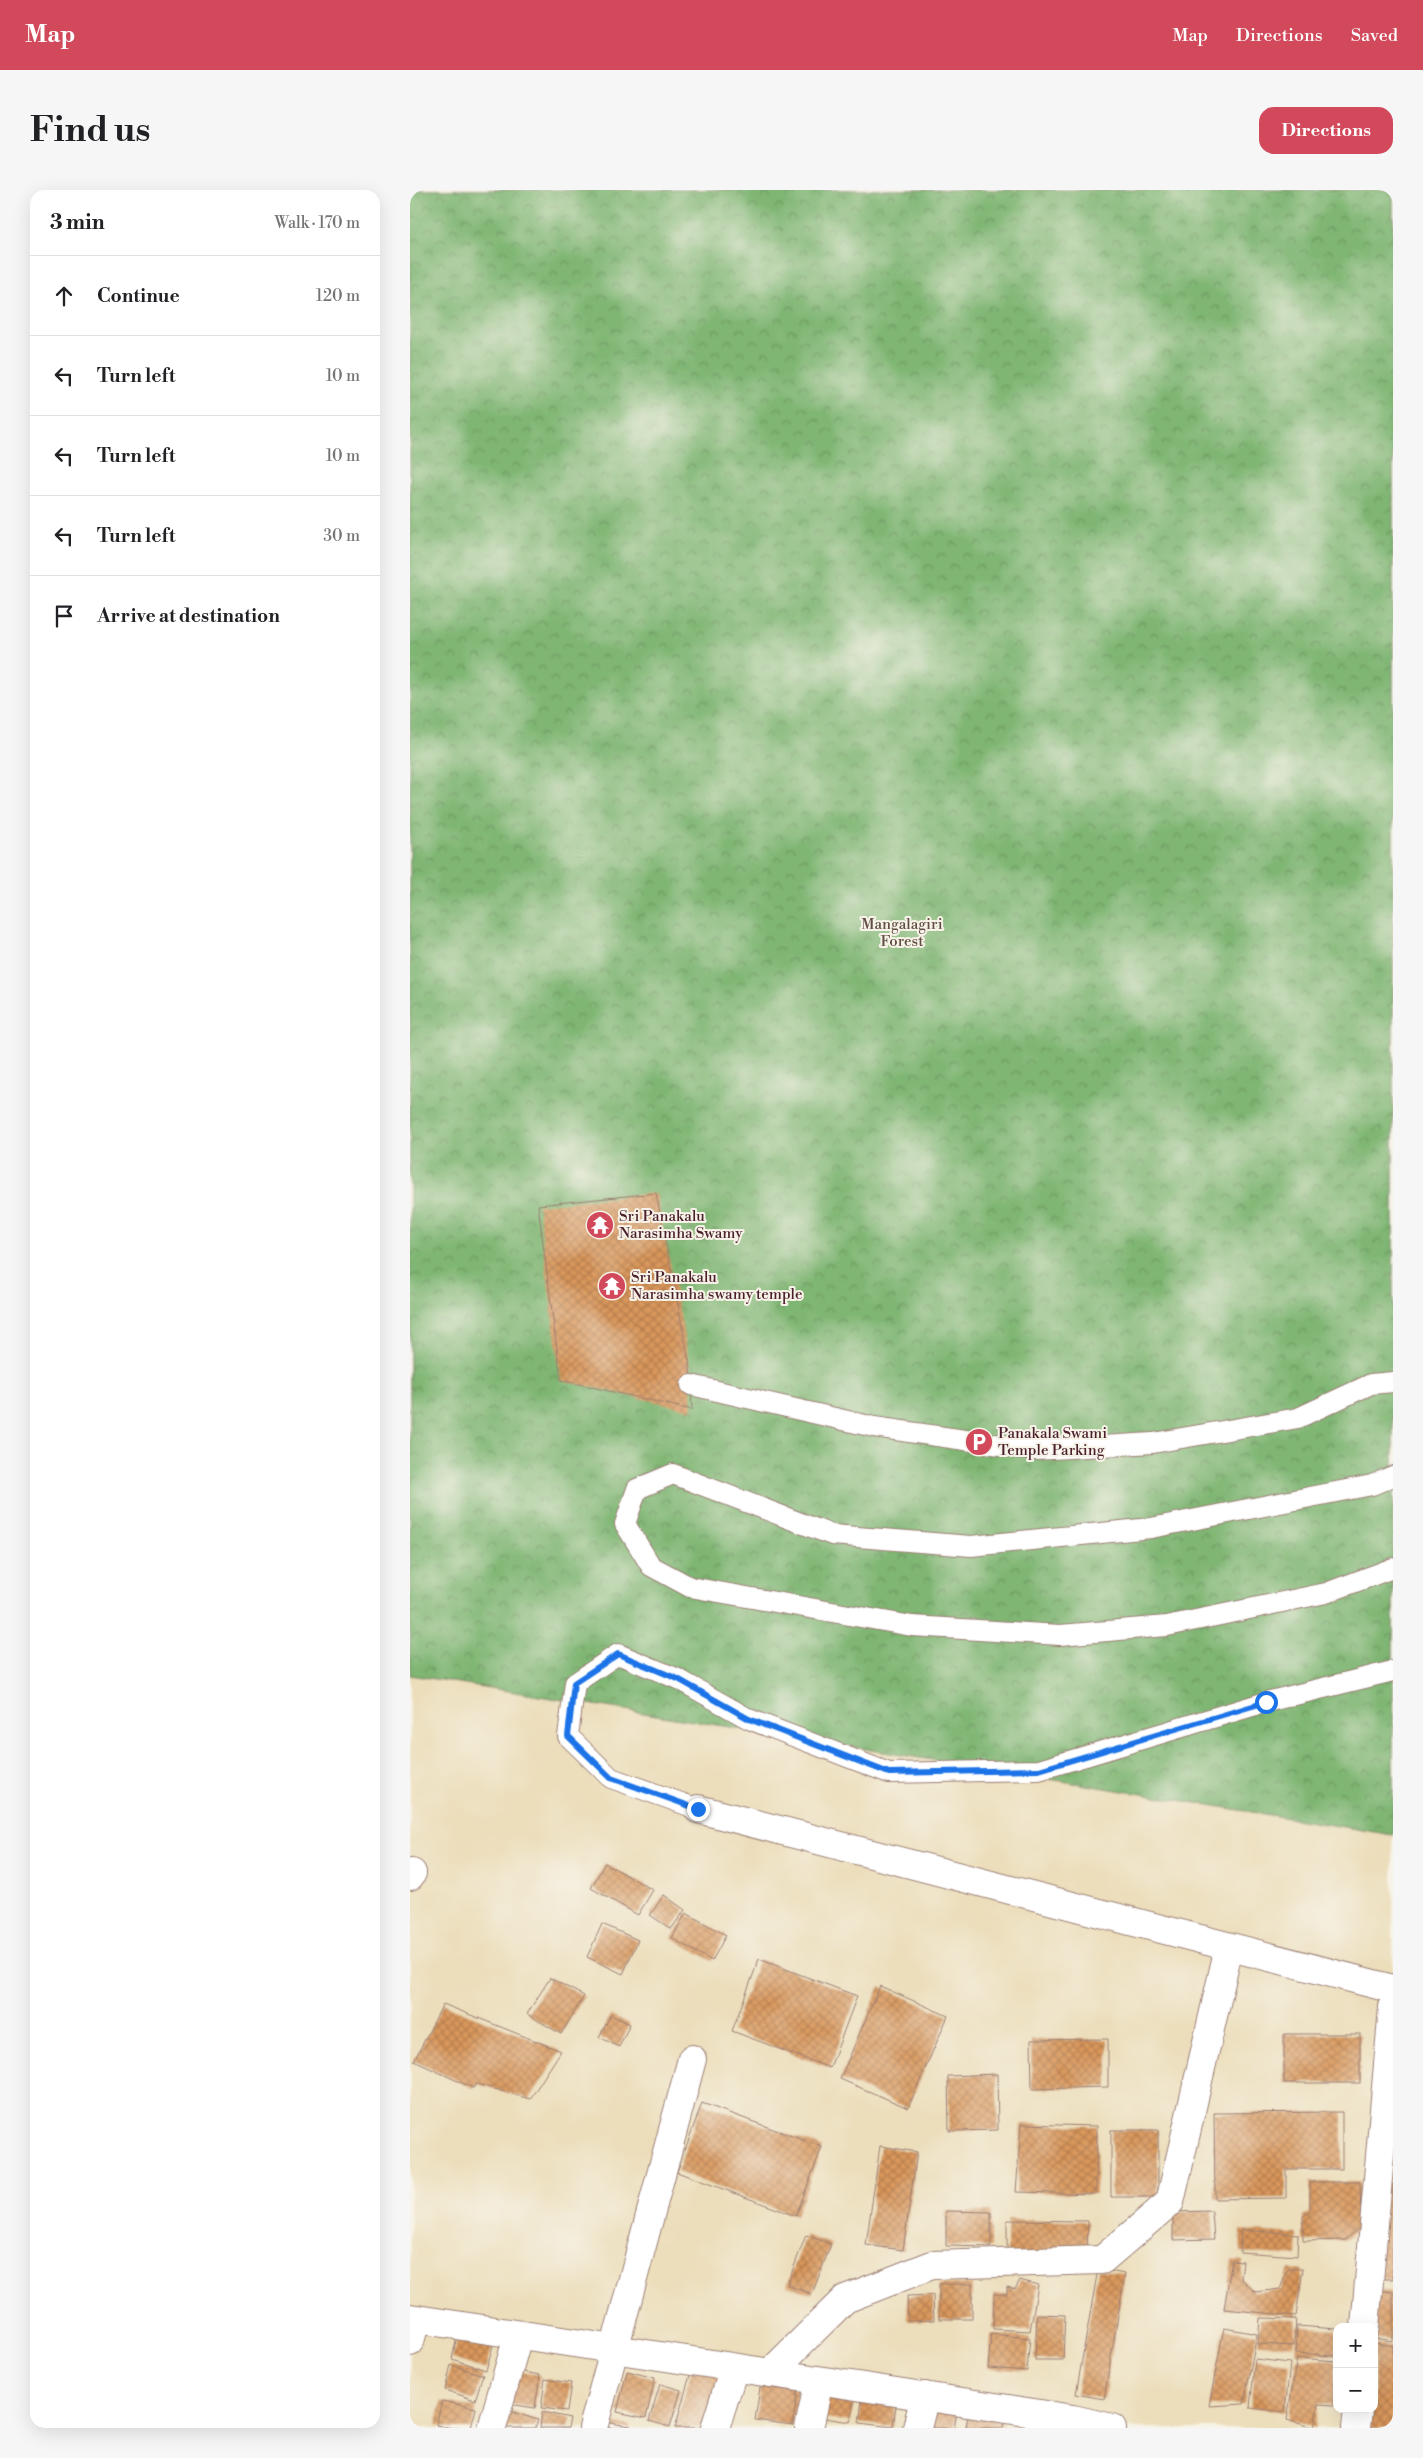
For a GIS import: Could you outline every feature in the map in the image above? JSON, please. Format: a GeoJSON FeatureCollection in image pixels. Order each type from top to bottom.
{"type":"FeatureCollection","features":[{"type":"Feature","properties":{"kind":"street"},"geometry":{"type":"LineString","coordinates":[[698,1809],[1393,1989]]}},
{"type":"Feature","properties":{"kind":"street"},"geometry":{"type":"LineString","coordinates":[[770,2373],[845,2299],[932,2265],[1102,2260],[1170,2202],[1229,1947]]}},
{"type":"Feature","properties":{"kind":"street"},"geometry":{"type":"LineString","coordinates":[[1365,2323],[1393,2007]]}},
{"type":"Feature","properties":{"kind":"street"},"geometry":{"type":"LineString","coordinates":[[593,2428],[692,2059]]}},
{"type":"Feature","properties":{"kind":"street"},"geometry":{"type":"LineString","coordinates":[[412,2327],[518,2336],[925,2396],[1072,2424],[1112,2428]]}},
{"type":"Feature","properties":{"kind":"street"},"geometry":{"type":"LineString","coordinates":[[492,2428],[518,2336]]}},
{"type":"Feature","properties":{"kind":"street"},"geometry":{"type":"LineString","coordinates":[[716,2428],[734,2368]]}},
{"type":"Feature","properties":{"kind":"street"},"geometry":{"type":"LineString","coordinates":[[809,2428],[819,2381]]}},
{"type":"Feature","properties":{"kind":"street"},"geometry":{"type":"LineString","coordinates":[[917,2428],[925,2396]]}},
{"type":"Feature","properties":{"kind":"street"},"geometry":{"type":"LineString","coordinates":[[1356,2428],[1358,2413]]}},
{"type":"Feature","properties":{"kind":"lane"},"geometry":{"type":"LineString","coordinates":[[691,1384],[874,1426],[1035,1450],[1153,1443],[1298,1418],[1371,1384],[1393,1382]]}},
{"type":"Feature","properties":{"kind":"lane"},"geometry":{"type":"LineString","coordinates":[[1393,1476],[1372,1485],[1151,1528],[971,1546],[832,1535],[673,1474],[637,1489],[625,1524],[651,1566],[690,1587],[912,1626],[1050,1635],[1166,1626],[1326,1593],[1393,1568]]}},
{"type":"Feature","properties":{"kind":"lane"},"geometry":{"type":"LineString","coordinates":[[698,1809],[611,1778],[568,1736],[574,1683],[618,1654],[678,1679],[749,1719],[889,1773],[899,1773],[1039,1770],[1266,1702],[1393,1671]]}},
{"type":"Feature","properties":{"kind":"green space","name":"Mangalagiri Forest"},"geometry":{"type":"Polygon","coordinates":[[[410,190],[1393,190],[1393,1835],[410,1675],[410,190]]]}},
{"type":"Feature","properties":{"kind":"building","name":"Sri Panakalu Narasimha swamy temple"},"geometry":{"type":"Polygon","coordinates":[[[656,1193],[690,1366],[692,1410],[561,1380],[538,1205],[656,1193]]]}},
{"type":"Feature","properties":{"kind":"building"},"geometry":{"type":"Polygon","coordinates":[[[605,1863],[653,1890],[638,1915],[591,1888],[605,1863]]]}},
{"type":"Feature","properties":{"kind":"building"},"geometry":{"type":"Polygon","coordinates":[[[664,1895],[685,1910],[671,1929],[650,1915],[664,1895]]]}},
{"type":"Feature","properties":{"kind":"building"},"geometry":{"type":"Polygon","coordinates":[[[686,1913],[726,1935],[712,1961],[672,1938],[686,1913]]]}},
{"type":"Feature","properties":{"kind":"building"},"geometry":{"type":"Polygon","coordinates":[[[602,1924],[638,1940],[623,1974],[587,1957],[602,1924]]]}},
{"type":"Feature","properties":{"kind":"building"},"geometry":{"type":"Polygon","coordinates":[[[759,1959],[857,1996],[830,2068],[732,2031],[759,1959]]]}},
{"type":"Feature","properties":{"kind":"building"},"geometry":{"type":"Polygon","coordinates":[[[550,1978],[584,1996],[561,2034],[527,2014],[550,1978]]]}},
{"type":"Feature","properties":{"kind":"building"},"geometry":{"type":"Polygon","coordinates":[[[880,1986],[948,2016],[908,2108],[840,2079],[880,1986]]]}},
{"type":"Feature","properties":{"kind":"building"},"geometry":{"type":"Polygon","coordinates":[[[443,2004],[561,2051],[530,2099],[477,2084],[473,2088],[414,2061],[443,2004]]]}},
{"type":"Feature","properties":{"kind":"building"},"geometry":{"type":"Polygon","coordinates":[[[611,2015],[630,2024],[619,2047],[599,2037],[611,2015]]]}},
{"type":"Feature","properties":{"kind":"building"},"geometry":{"type":"Polygon","coordinates":[[[1284,2034],[1360,2034],[1360,2083],[1284,2083],[1284,2034]]]}},
{"type":"Feature","properties":{"kind":"building"},"geometry":{"type":"Polygon","coordinates":[[[1108,2039],[1108,2087],[1032,2089],[1031,2040],[1108,2039]]]}},
{"type":"Feature","properties":{"kind":"building"},"geometry":{"type":"Polygon","coordinates":[[[997,2074],[998,2130],[949,2131],[948,2076],[997,2074]]]}},
{"type":"Feature","properties":{"kind":"building"},"geometry":{"type":"Polygon","coordinates":[[[702,2103],[822,2147],[796,2216],[677,2172],[702,2103]]]}},
{"type":"Feature","properties":{"kind":"building"},"geometry":{"type":"Polygon","coordinates":[[[1342,2112],[1342,2169],[1286,2169],[1286,2198],[1215,2199],[1214,2113],[1342,2112]]]}},
{"type":"Feature","properties":{"kind":"building"},"geometry":{"type":"Polygon","coordinates":[[[1021,2124],[1097,2126],[1096,2194],[1016,2192],[1021,2124]]]}},
{"type":"Feature","properties":{"kind":"building"},"geometry":{"type":"Polygon","coordinates":[[[1111,2130],[1158,2130],[1158,2197],[1111,2197],[1111,2130]]]}},
{"type":"Feature","properties":{"kind":"building"},"geometry":{"type":"Polygon","coordinates":[[[880,2146],[917,2152],[903,2250],[866,2245],[880,2146]]]}},
{"type":"Feature","properties":{"kind":"building"},"geometry":{"type":"Polygon","coordinates":[[[1310,2182],[1360,2182],[1361,2226],[1346,2240],[1303,2241],[1303,2216],[1310,2212],[1310,2182]]]}},
{"type":"Feature","properties":{"kind":"building"},"geometry":{"type":"Polygon","coordinates":[[[1384,2183],[1393,2184],[1393,2279],[1378,2279],[1384,2183]]]}},
{"type":"Feature","properties":{"kind":"building"},"geometry":{"type":"Polygon","coordinates":[[[946,2211],[991,2212],[991,2247],[946,2246],[946,2211]]]}},
{"type":"Feature","properties":{"kind":"building"},"geometry":{"type":"Polygon","coordinates":[[[1212,2211],[1214,2239],[1173,2240],[1173,2212],[1212,2211]]]}},
{"type":"Feature","properties":{"kind":"building"},"geometry":{"type":"Polygon","coordinates":[[[1007,2220],[1088,2221],[1087,2258],[1007,2257],[1007,2220]]]}},
{"type":"Feature","properties":{"kind":"building"},"geometry":{"type":"Polygon","coordinates":[[[1241,2230],[1298,2234],[1297,2256],[1240,2252],[1241,2230]]]}},
{"type":"Feature","properties":{"kind":"building"},"geometry":{"type":"Polygon","coordinates":[[[806,2235],[831,2244],[812,2294],[787,2285],[806,2235]]]}},
{"type":"Feature","properties":{"kind":"building"},"geometry":{"type":"Polygon","coordinates":[[[1232,2260],[1243,2261],[1241,2278],[1255,2292],[1280,2289],[1288,2269],[1303,2269],[1296,2316],[1224,2309],[1232,2260]]]}},
{"type":"Feature","properties":{"kind":"building"},"geometry":{"type":"Polygon","coordinates":[[[1098,2269],[1125,2274],[1104,2399],[1076,2394],[1098,2269]]]}},
{"type":"Feature","properties":{"kind":"building"},"geometry":{"type":"Polygon","coordinates":[[[1020,2280],[1038,2285],[1030,2331],[993,2329],[994,2294],[1007,2294],[1007,2287],[1015,2289],[1020,2280]]]}},
{"type":"Feature","properties":{"kind":"building"},"geometry":{"type":"Polygon","coordinates":[[[939,2284],[972,2284],[972,2319],[939,2319],[939,2284]]]}},
{"type":"Feature","properties":{"kind":"building"},"geometry":{"type":"Polygon","coordinates":[[[1377,2290],[1393,2292],[1393,2341],[1378,2339],[1378,2323],[1375,2323],[1377,2290]]]}},
{"type":"Feature","properties":{"kind":"building"},"geometry":{"type":"Polygon","coordinates":[[[933,2295],[934,2320],[908,2321],[907,2296],[933,2295]]]}},
{"type":"Feature","properties":{"kind":"building"},"geometry":{"type":"Polygon","coordinates":[[[1037,2314],[1065,2315],[1063,2360],[1035,2360],[1037,2314]]]}},
{"type":"Feature","properties":{"kind":"building"},"geometry":{"type":"Polygon","coordinates":[[[1260,2318],[1296,2319],[1294,2346],[1258,2344],[1260,2318]]]}},
{"type":"Feature","properties":{"kind":"building"},"geometry":{"type":"Polygon","coordinates":[[[1297,2326],[1333,2329],[1333,2356],[1296,2353],[1297,2326]]]}},
{"type":"Feature","properties":{"kind":"building"},"geometry":{"type":"Polygon","coordinates":[[[1224,2328],[1257,2334],[1244,2404],[1209,2406],[1224,2328]]]}},
{"type":"Feature","properties":{"kind":"building"},"geometry":{"type":"Polygon","coordinates":[[[991,2334],[1030,2338],[1027,2371],[988,2368],[991,2334]]]}},
{"type":"Feature","properties":{"kind":"building"},"geometry":{"type":"Polygon","coordinates":[[[457,2336],[494,2342],[486,2370],[452,2359],[457,2336]]]}},
{"type":"Feature","properties":{"kind":"building"},"geometry":{"type":"Polygon","coordinates":[[[1378,2344],[1393,2346],[1393,2428],[1360,2428],[1362,2413],[1378,2413],[1378,2344]]]}},
{"type":"Feature","properties":{"kind":"building"},"geometry":{"type":"Polygon","coordinates":[[[1297,2358],[1333,2361],[1333,2405],[1318,2404],[1314,2428],[1287,2420],[1297,2358]]]}},
{"type":"Feature","properties":{"kind":"building"},"geometry":{"type":"Polygon","coordinates":[[[1255,2359],[1290,2363],[1285,2412],[1250,2408],[1255,2359]]]}},
{"type":"Feature","properties":{"kind":"building"},"geometry":{"type":"Polygon","coordinates":[[[451,2365],[483,2375],[475,2400],[445,2390],[451,2365]]]}},
{"type":"Feature","properties":{"kind":"building"},"geometry":{"type":"Polygon","coordinates":[[[692,2368],[723,2376],[708,2428],[675,2428],[692,2368]]]}},
{"type":"Feature","properties":{"kind":"building"},"geometry":{"type":"Polygon","coordinates":[[[511,2370],[540,2375],[535,2408],[503,2403],[511,2370]]]}},
{"type":"Feature","properties":{"kind":"building"},"geometry":{"type":"Polygon","coordinates":[[[627,2371],[655,2378],[646,2418],[617,2412],[627,2371]]]}},
{"type":"Feature","properties":{"kind":"building"},"geometry":{"type":"Polygon","coordinates":[[[545,2379],[571,2383],[567,2411],[541,2408],[545,2379]]]}},
{"type":"Feature","properties":{"kind":"building"},"geometry":{"type":"Polygon","coordinates":[[[761,2381],[798,2386],[793,2425],[755,2420],[761,2381]]]}},
{"type":"Feature","properties":{"kind":"building"},"geometry":{"type":"Polygon","coordinates":[[[660,2384],[681,2390],[670,2427],[649,2421],[660,2384]]]}},
{"type":"Feature","properties":{"kind":"building"},"geometry":{"type":"Polygon","coordinates":[[[824,2387],[856,2392],[850,2422],[819,2417],[824,2387]]]}},
{"type":"Feature","properties":{"kind":"building"},"geometry":{"type":"Polygon","coordinates":[[[863,2393],[897,2398],[893,2427],[859,2423],[863,2393]]]}},
{"type":"Feature","properties":{"kind":"building"},"geometry":{"type":"Polygon","coordinates":[[[442,2401],[476,2408],[471,2428],[452,2428],[436,2425],[442,2401]]]}},
{"type":"Feature","properties":{"kind":"building"},"geometry":{"type":"Polygon","coordinates":[[[929,2401],[958,2407],[954,2428],[924,2428],[929,2401]]]}},
{"type":"Feature","properties":{"kind":"building"},"geometry":{"type":"Polygon","coordinates":[[[503,2409],[538,2420],[535,2428],[497,2428],[503,2409]]]}},
{"type":"Feature","properties":{"kind":"building"},"geometry":{"type":"Polygon","coordinates":[[[542,2412],[570,2418],[568,2428],[540,2428],[542,2412]]]}},
{"type":"Feature","properties":{"kind":"building"},"geometry":{"type":"Polygon","coordinates":[[[968,2414],[1004,2418],[1003,2428],[966,2428],[968,2414]]]}},
{"type":"Feature","properties":{"kind":"building"},"geometry":{"type":"Polygon","coordinates":[[[602,2422],[631,2426],[630,2428],[601,2428],[602,2422]]]}},
{"type":"Feature","properties":{"kind":"place","name":"Sri Panakalu Narasimha Swamy"},"geometry":{"type":"Point","coordinates":[600,1225]}},
{"type":"Feature","properties":{"kind":"place","name":"Sri Panakalu Narasimha swamy temple"},"geometry":{"type":"Point","coordinates":[612,1286]}},
{"type":"Feature","properties":{"kind":"place","name":"Panakala Swami Temple Parking"},"geometry":{"type":"Point","coordinates":[979,1442]}},
{"type":"Feature","properties":{"kind":"route"},"geometry":{"type":"LineString","coordinates":[[698,1809],[611,1778],[568,1736],[574,1683],[618,1654],[678,1679],[749,1719],[889,1773],[1039,1770],[1266,1702]]}}]}
